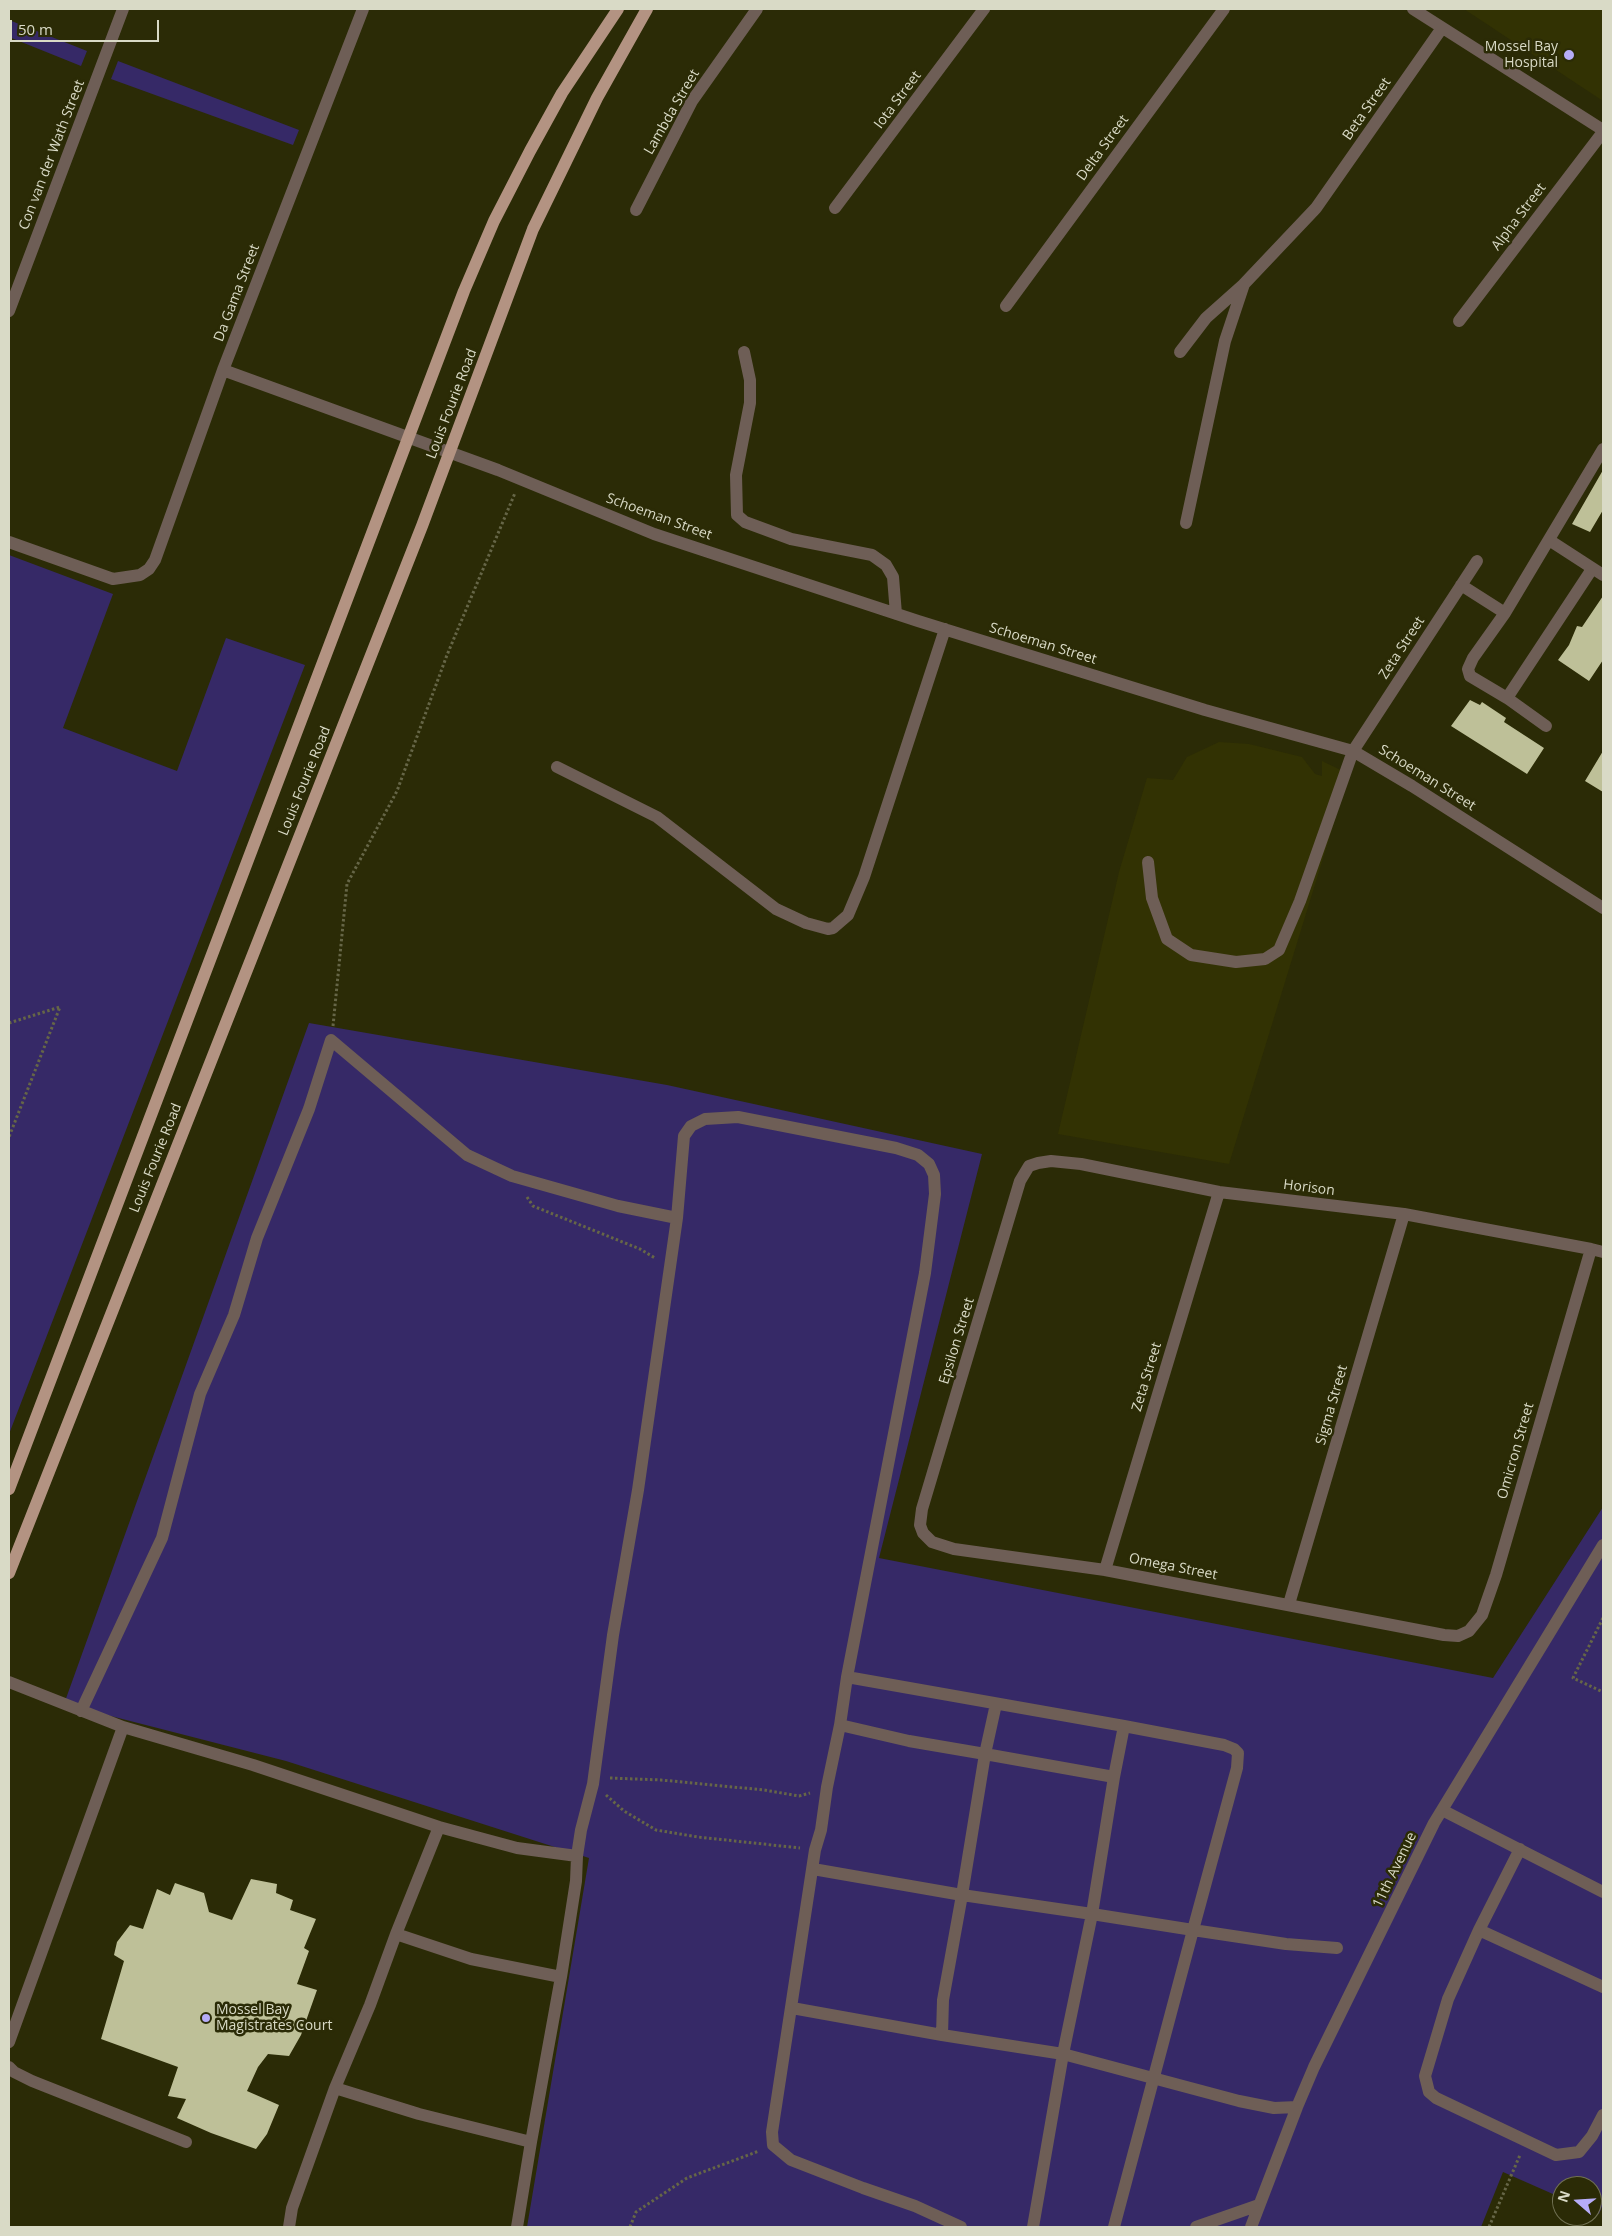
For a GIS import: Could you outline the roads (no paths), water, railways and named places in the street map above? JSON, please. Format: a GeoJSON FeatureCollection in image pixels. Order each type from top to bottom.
{"type":"FeatureCollection","features":[{"type":"Feature","properties":{"kind":"main road","name":"Louis Fourie Road"},"geometry":{"type":"LineString","coordinates":[[9,1489],[406,438],[494,221],[562,93],[618,9]]}},
{"type":"Feature","properties":{"kind":"main road","name":"Louis Fourie Road"},"geometry":{"type":"LineString","coordinates":[[9,1573],[450,454],[533,229],[597,98],[647,9]]}},
{"type":"Feature","properties":{"kind":"street","name":"Con van der Wath Street"},"geometry":{"type":"LineString","coordinates":[[9,311],[122,9]]}},
{"type":"Feature","properties":{"kind":"street","name":"Da Gama Street"},"geometry":{"type":"LineString","coordinates":[[9,542],[114,579],[140,576],[149,569],[155,560],[224,370],[363,9]]}},
{"type":"Feature","properties":{"kind":"street","name":"Lambda Street"},"geometry":{"type":"LineString","coordinates":[[636,210],[692,101],[757,9]]}},
{"type":"Feature","properties":{"kind":"street","name":"Iota Street"},"geometry":{"type":"LineString","coordinates":[[835,208],[984,9]]}},
{"type":"Feature","properties":{"kind":"street","name":"Delta Street"},"geometry":{"type":"LineString","coordinates":[[1006,306],[1224,9]]}},
{"type":"Feature","properties":{"kind":"street"},"geometry":{"type":"LineString","coordinates":[[1413,9],[1603,131]]}},
{"type":"Feature","properties":{"kind":"street","name":"Beta Street"},"geometry":{"type":"LineString","coordinates":[[1180,352],[1206,318],[1244,284],[1316,208],[1442,28]]}},
{"type":"Feature","properties":{"kind":"street","name":"Alpha Street"},"geometry":{"type":"LineString","coordinates":[[1459,321],[1603,131]]}},
{"type":"Feature","properties":{"kind":"street"},"geometry":{"type":"LineString","coordinates":[[1186,523],[1225,341],[1244,284]]}},
{"type":"Feature","properties":{"kind":"street"},"geometry":{"type":"LineString","coordinates":[[744,352],[750,380],[750,403],[736,475],[737,515],[745,522],[791,539],[872,555],[886,565],[893,577],[896,614]]}},
{"type":"Feature","properties":{"kind":"street","name":"Schoeman Street"},"geometry":{"type":"LineString","coordinates":[[224,370],[498,470],[520,481],[654,534],[945,630],[1205,710],[1353,751],[1412,786],[1603,908]]}},
{"type":"Feature","properties":{"kind":"street"},"geometry":{"type":"LineString","coordinates":[[1546,726],[1507,698],[1470,676],[1468,669],[1473,658],[1505,613],[1603,450]]}},
{"type":"Feature","properties":{"kind":"street"},"geometry":{"type":"LineString","coordinates":[[1548,540],[1603,575]]}},
{"type":"Feature","properties":{"kind":"street","name":"Zeta Street"},"geometry":{"type":"LineString","coordinates":[[1148,862],[1152,898],[1167,939],[1191,955],[1236,962],[1265,959],[1279,950],[1285,939],[1353,751],[1476,561]]}},
{"type":"Feature","properties":{"kind":"street"},"geometry":{"type":"LineString","coordinates":[[1507,698],[1592,569]]}},
{"type":"Feature","properties":{"kind":"street"},"geometry":{"type":"LineString","coordinates":[[1461,585],[1505,613]]}},
{"type":"Feature","properties":{"kind":"street"},"geometry":{"type":"LineString","coordinates":[[557,767],[657,817],[776,909],[806,923],[828,929],[833,928],[848,914],[864,877],[945,630]]}},
{"type":"Feature","properties":{"kind":"street"},"geometry":{"type":"LineString","coordinates":[[81,1711],[162,1538],[200,1394],[234,1315],[257,1238],[309,1110],[332,1040],[467,1154],[512,1176],[618,1206],[677,1218]]}},
{"type":"Feature","properties":{"kind":"street"},"geometry":{"type":"LineString","coordinates":[[517,2227],[561,1977],[576,1881],[581,1830],[593,1784],[670,1268],[677,1218],[684,1136],[691,1126],[705,1119],[738,1117],[896,1148],[918,1156],[929,1164],[934,1175],[935,1194],[925,1273],[847,1677],[821,1830],[815,1850],[792,2008],[775,2106],[773,2145],[791,2160],[862,2188],[915,2206],[961,2227]]}},
{"type":"Feature","properties":{"kind":"street","name":"Horison"},"geometry":{"type":"LineString","coordinates":[[1020,1181],[1029,1166],[1038,1162],[1051,1161],[1081,1164],[1218,1192],[1404,1214],[1597,1250]]}},
{"type":"Feature","properties":{"kind":"street","name":"Epsilon Street"},"geometry":{"type":"LineString","coordinates":[[922,1509],[1020,1181]]}},
{"type":"Feature","properties":{"kind":"street","name":"Zeta Street"},"geometry":{"type":"LineString","coordinates":[[1105,1570],[1218,1192]]}},
{"type":"Feature","properties":{"kind":"street","name":"Sigma Street"},"geometry":{"type":"LineString","coordinates":[[1289,1604],[1404,1214]]}},
{"type":"Feature","properties":{"kind":"street","name":"Omicron Street"},"geometry":{"type":"LineString","coordinates":[[1444,1635],[1458,1636],[1469,1631],[1482,1615],[1597,1250]]}},
{"type":"Feature","properties":{"kind":"street","name":"Omega Street"},"geometry":{"type":"LineString","coordinates":[[922,1509],[920,1525],[923,1533],[932,1542],[954,1549],[1105,1570],[1444,1635]]}},
{"type":"Feature","properties":{"kind":"street","name":"11th Avenue"},"geometry":{"type":"LineString","coordinates":[[1251,2227],[1314,2067],[1442,1810],[1603,1545]]}},
{"type":"Feature","properties":{"kind":"street"},"geometry":{"type":"LineString","coordinates":[[847,1677],[1224,1745],[1238,1753],[1237,1768],[1114,2227]]}},
{"type":"Feature","properties":{"kind":"street"},"geometry":{"type":"LineString","coordinates":[[9,1682],[123,1727],[253,1765],[439,1827],[517,1848],[577,1856]]}},
{"type":"Feature","properties":{"kind":"street"},"geometry":{"type":"LineString","coordinates":[[942,2035],[943,2000],[985,1754],[996,1704]]}},
{"type":"Feature","properties":{"kind":"street"},"geometry":{"type":"LineString","coordinates":[[840,1725],[909,1741],[1114,1777]]}},
{"type":"Feature","properties":{"kind":"street"},"geometry":{"type":"LineString","coordinates":[[1033,2227],[1062,2054],[1092,1914],[1124,1726]]}},
{"type":"Feature","properties":{"kind":"street"},"geometry":{"type":"LineString","coordinates":[[9,2042],[123,1727]]}},
{"type":"Feature","properties":{"kind":"street"},"geometry":{"type":"LineString","coordinates":[[1442,1810],[1603,1892]]}},
{"type":"Feature","properties":{"kind":"street"},"geometry":{"type":"LineString","coordinates":[[289,2227],[292,2208],[336,2088],[439,1827]]}},
{"type":"Feature","properties":{"kind":"street"},"geometry":{"type":"LineString","coordinates":[[1520,1849],[1448,1999],[1425,2076],[1429,2092],[1436,2098],[1556,2155],[1579,2152],[1592,2136],[1603,2115]]}},
{"type":"Feature","properties":{"kind":"street"},"geometry":{"type":"LineString","coordinates":[[813,1869],[962,1895],[1193,1930],[1286,1944],[1336,1948]]}},
{"type":"Feature","properties":{"kind":"street"},"geometry":{"type":"LineString","coordinates":[[1480,1930],[1603,1987]]}},
{"type":"Feature","properties":{"kind":"street"},"geometry":{"type":"LineString","coordinates":[[396,1934],[471,1959],[561,1977]]}},
{"type":"Feature","properties":{"kind":"street"},"geometry":{"type":"LineString","coordinates":[[792,2008],[1062,2054],[1238,2102],[1274,2108],[1297,2107]]}},
{"type":"Feature","properties":{"kind":"street"},"geometry":{"type":"LineString","coordinates":[[10,2074],[186,2142]]}},
{"type":"Feature","properties":{"kind":"street"},"geometry":{"type":"LineString","coordinates":[[336,2088],[419,2114],[531,2142]]}},
{"type":"Feature","properties":{"kind":"street"},"geometry":{"type":"LineString","coordinates":[[1196,2227],[1259,2206]]}},
{"type":"Feature","properties":{"kind":"place","name":"Mossel Bay Hospital"},"geometry":{"type":"Point","coordinates":[1569,55]}},
{"type":"Feature","properties":{"kind":"place","name":"Mossel Bay Magistrates Court"},"geometry":{"type":"Point","coordinates":[206,2018]}}]}
